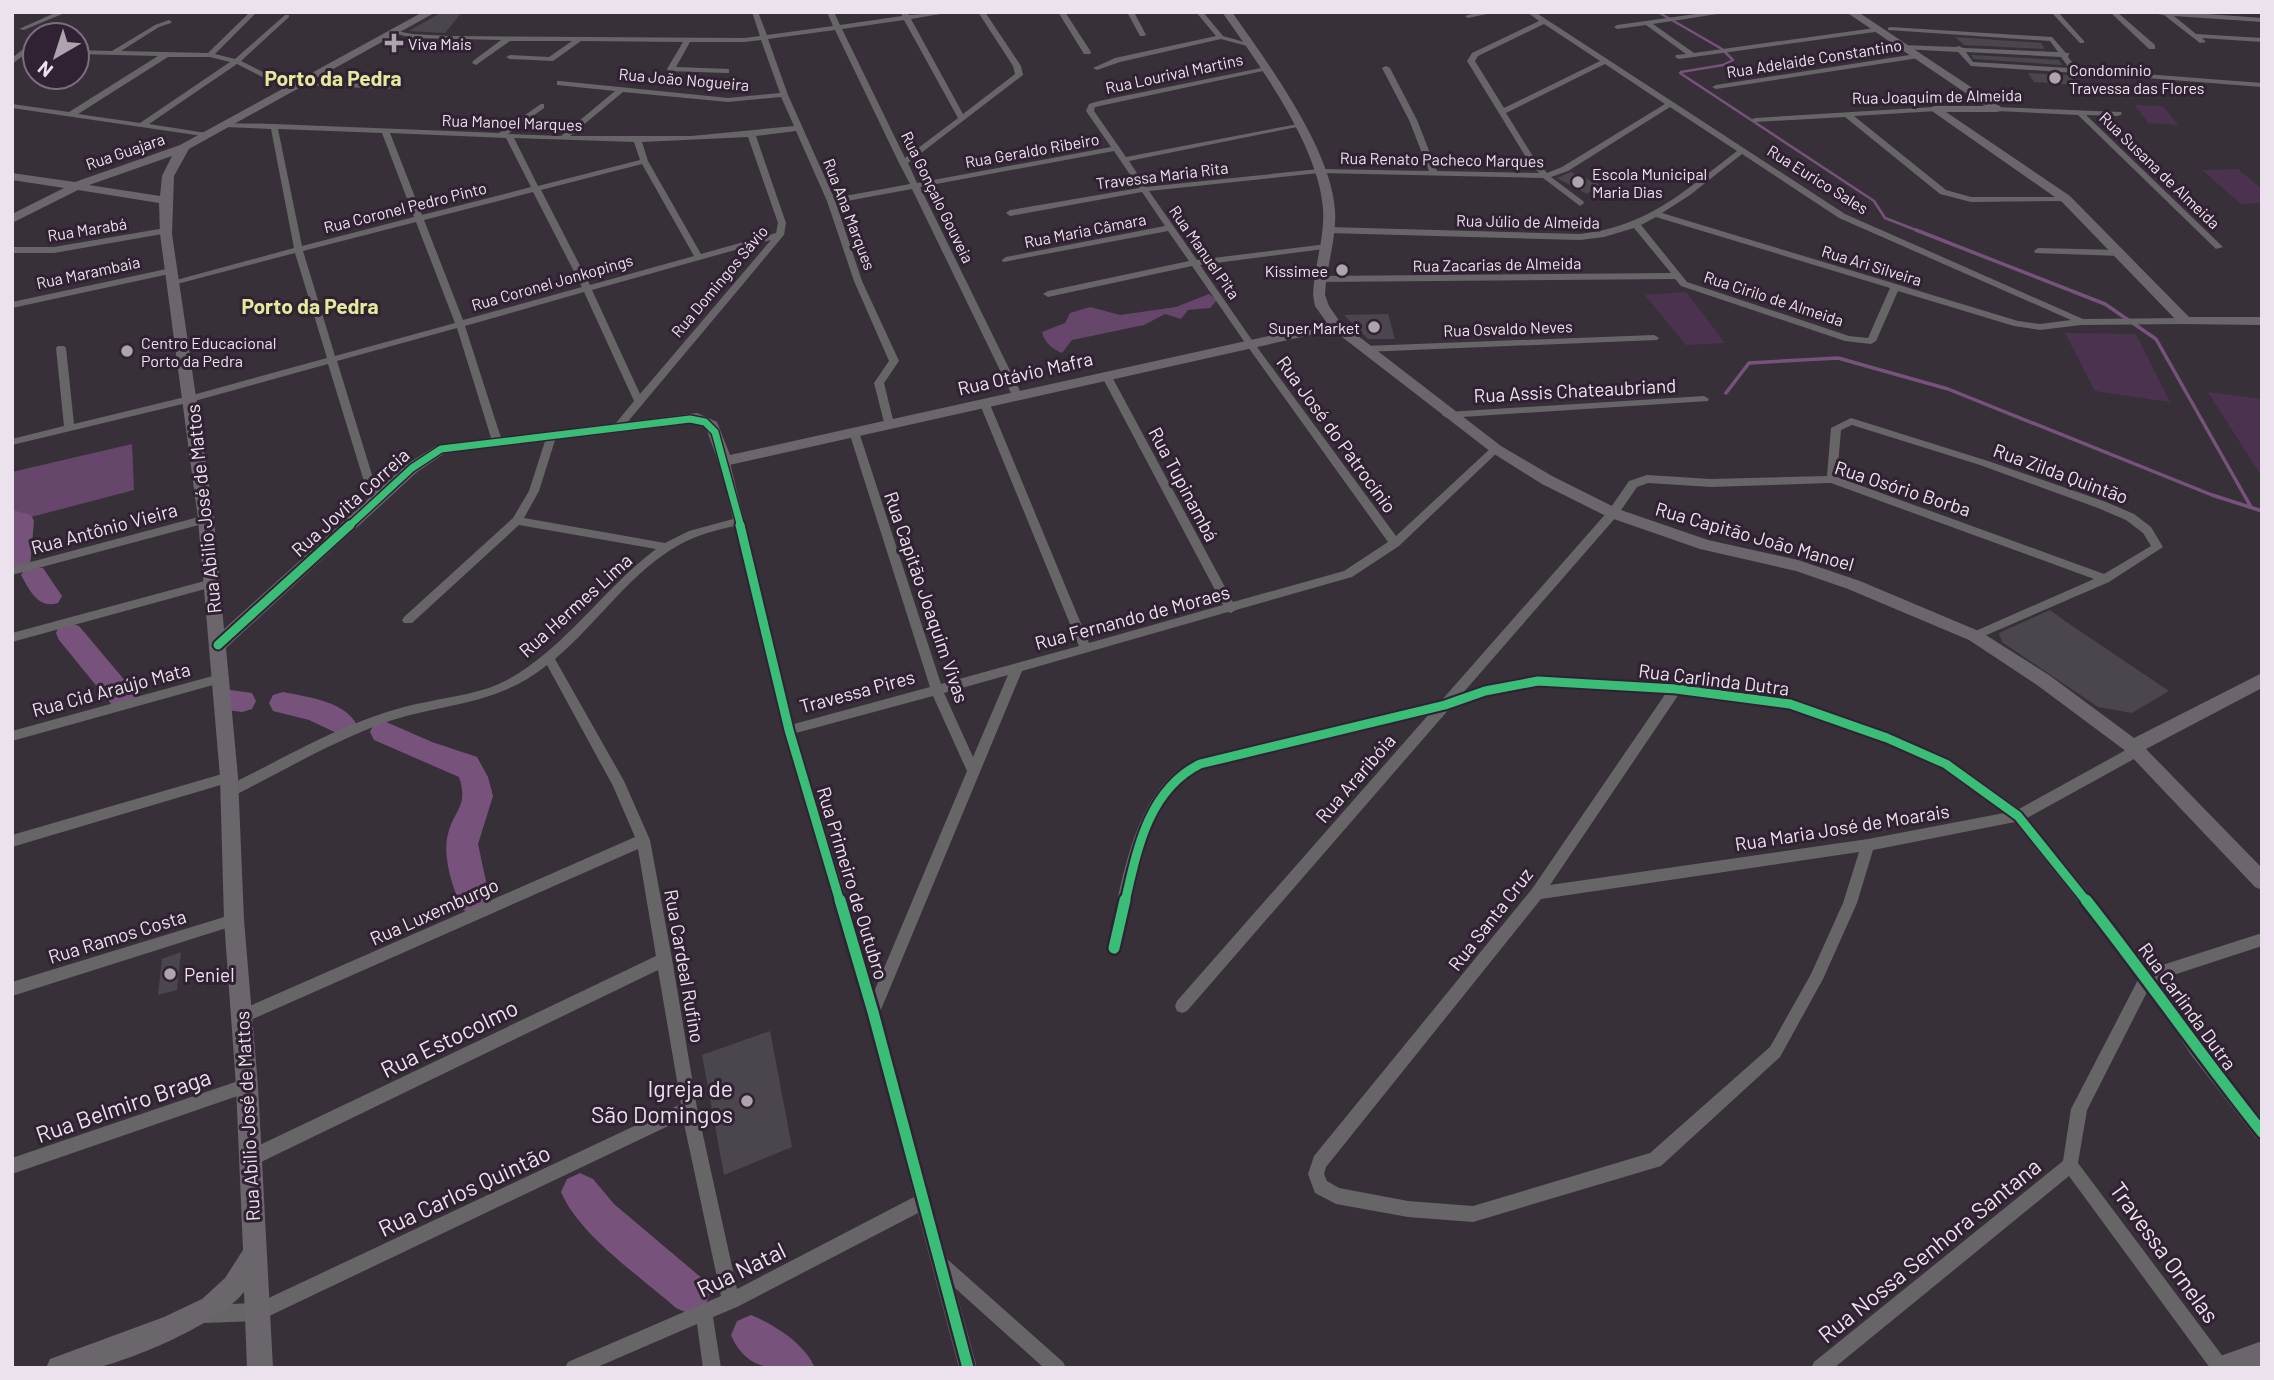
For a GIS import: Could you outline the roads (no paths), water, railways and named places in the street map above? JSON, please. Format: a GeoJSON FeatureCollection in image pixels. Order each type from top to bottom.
{"type":"FeatureCollection","features":[{"type":"Feature","properties":{"kind":"main road"},"geometry":{"type":"LineString","coordinates":[[185,147],[431,12]]}},
{"type":"Feature","properties":{"kind":"main road","name":"Rua Capitão João Manoel"},"geometry":{"type":"LineString","coordinates":[[1227,12],[1298,126],[1319,171],[1328,201],[1326,238],[1319,279],[1322,306],[1335,325],[1363,349],[1447,415],[1496,449],[1547,480],[1614,513],[1706,545],[1798,566],[1854,584],[1975,636],[2043,680],[2133,747],[2262,881]]}},
{"type":"Feature","properties":{"kind":"main road"},"geometry":{"type":"LineString","coordinates":[[1852,12],[1875,30],[1997,109]]}},
{"type":"Feature","properties":{"kind":"main road"},"geometry":{"type":"LineString","coordinates":[[1934,109],[2066,199],[2185,321],[2262,321]]}},
{"type":"Feature","properties":{"kind":"main road","name":"Rua Joaquim de Almeida"},"geometry":{"type":"LineString","coordinates":[[1934,109],[1997,109]]}},
{"type":"Feature","properties":{"kind":"main road","name":"Rua Guajara"},"geometry":{"type":"LineString","coordinates":[[12,219],[76,186],[185,147]]}},
{"type":"Feature","properties":{"kind":"main road","name":"Rua Abilio José de Mattos"},"geometry":{"type":"LineString","coordinates":[[185,147],[171,162],[164,200],[165,231],[206,519],[230,784],[234,920],[247,1087],[260,1368]]}},
{"type":"Feature","properties":{"kind":"main road"},"geometry":{"type":"LineString","coordinates":[[12,176],[164,200]]}},
{"type":"Feature","properties":{"kind":"main road","name":"Rua Otávio Mafra"},"geometry":{"type":"LineString","coordinates":[[725,461],[1335,325]]}},
{"type":"Feature","properties":{"kind":"main road","name":"Rua Jovita Correia"},"geometry":{"type":"LineString","coordinates":[[218,645],[412,468],[441,449],[697,418]]}},
{"type":"Feature","properties":{"kind":"main road","name":"Rua Primeiro de Outubro"},"geometry":{"type":"LineString","coordinates":[[697,418],[712,425],[725,461]]}},
{"type":"Feature","properties":{"kind":"main road"},"geometry":{"type":"LineString","coordinates":[[2133,747],[2262,680]]}},
{"type":"Feature","properties":{"kind":"main road"},"geometry":{"type":"LineString","coordinates":[[58,1368],[197,1315],[222,1299],[233,1287],[255,1252]]}},
{"type":"Feature","properties":{"kind":"main road"},"geometry":{"type":"LineString","coordinates":[[2227,1367],[2262,1353]]}},
{"type":"Feature","properties":{"kind":"street"},"geometry":{"type":"LineString","coordinates":[[42,21],[64,12]]}},
{"type":"Feature","properties":{"kind":"street"},"geometry":{"type":"LineString","coordinates":[[210,55],[254,12]]}},
{"type":"Feature","properties":{"kind":"street","name":"Rua Ana Marques"},"geometry":{"type":"LineString","coordinates":[[755,12],[783,95],[831,201],[858,281],[894,361],[879,383],[889,424]]}},
{"type":"Feature","properties":{"kind":"street","name":"Rua Gonçalo Gouveia"},"geometry":{"type":"LineString","coordinates":[[830,12],[1017,395]]}},
{"type":"Feature","properties":{"kind":"street"},"geometry":{"type":"LineString","coordinates":[[397,33],[412,37],[764,39],[906,15],[949,12]]}},
{"type":"Feature","properties":{"kind":"street"},"geometry":{"type":"LineString","coordinates":[[905,166],[961,117],[1019,75],[1017,66],[982,12]]}},
{"type":"Feature","properties":{"kind":"street"},"geometry":{"type":"LineString","coordinates":[[1061,12],[1087,52]]}},
{"type":"Feature","properties":{"kind":"street"},"geometry":{"type":"LineString","coordinates":[[1130,12],[1142,35]]}},
{"type":"Feature","properties":{"kind":"street"},"geometry":{"type":"LineString","coordinates":[[1199,12],[1221,37]]}},
{"type":"Feature","properties":{"kind":"street"},"geometry":{"type":"LineString","coordinates":[[1468,16],[1493,12]]}},
{"type":"Feature","properties":{"kind":"street","name":"Rua Eurico Sales"},"geometry":{"type":"LineString","coordinates":[[1530,12],[1842,216],[2082,322],[2185,321]]}},
{"type":"Feature","properties":{"kind":"street"},"geometry":{"type":"LineString","coordinates":[[1617,27],[1727,12]]}},
{"type":"Feature","properties":{"kind":"street"},"geometry":{"type":"LineString","coordinates":[[2054,12],[2082,42]]}},
{"type":"Feature","properties":{"kind":"street"},"geometry":{"type":"LineString","coordinates":[[2113,12],[2152,47]]}},
{"type":"Feature","properties":{"kind":"street"},"geometry":{"type":"LineString","coordinates":[[2148,12],[2262,20]]}},
{"type":"Feature","properties":{"kind":"street"},"geometry":{"type":"LineString","coordinates":[[2166,13],[2199,39],[2262,40]]}},
{"type":"Feature","properties":{"kind":"street"},"geometry":{"type":"LineString","coordinates":[[906,15],[961,117]]}},
{"type":"Feature","properties":{"kind":"street"},"geometry":{"type":"LineString","coordinates":[[142,125],[237,61],[286,16]]}},
{"type":"Feature","properties":{"kind":"street"},"geometry":{"type":"LineString","coordinates":[[111,54],[160,24],[169,22]]}},
{"type":"Feature","properties":{"kind":"street"},"geometry":{"type":"LineString","coordinates":[[1542,22],[1472,58],[1472,64],[1545,176],[1580,203]]}},
{"type":"Feature","properties":{"kind":"street"},"geometry":{"type":"LineString","coordinates":[[1647,23],[1691,54]]}},
{"type":"Feature","properties":{"kind":"street"},"geometry":{"type":"LineString","coordinates":[[1891,29],[2052,39],[2075,71],[1971,64],[1959,48]]}},
{"type":"Feature","properties":{"kind":"street"},"geometry":{"type":"LineString","coordinates":[[1679,57],[1727,48],[1875,30]]}},
{"type":"Feature","properties":{"kind":"street"},"geometry":{"type":"LineString","coordinates":[[1097,68],[1221,37],[1247,44]]}},
{"type":"Feature","properties":{"kind":"street"},"geometry":{"type":"LineString","coordinates":[[476,63],[509,38]]}},
{"type":"Feature","properties":{"kind":"street"},"geometry":{"type":"LineString","coordinates":[[510,57],[550,59],[581,38]]}},
{"type":"Feature","properties":{"kind":"street"},"geometry":{"type":"LineString","coordinates":[[688,39],[671,69],[726,71]]}},
{"type":"Feature","properties":{"kind":"street"},"geometry":{"type":"LineString","coordinates":[[1902,47],[2066,55]]}},
{"type":"Feature","properties":{"kind":"street"},"geometry":{"type":"LineString","coordinates":[[91,53],[210,55],[237,61],[295,85],[388,87]]}},
{"type":"Feature","properties":{"kind":"street"},"geometry":{"type":"LineString","coordinates":[[70,114],[166,54]]}},
{"type":"Feature","properties":{"kind":"street","name":"Rua Adelaide Constantino"},"geometry":{"type":"LineString","coordinates":[[1716,87],[1916,56]]}},
{"type":"Feature","properties":{"kind":"street"},"geometry":{"type":"LineString","coordinates":[[1502,112],[1604,62]]}},
{"type":"Feature","properties":{"kind":"street"},"geometry":{"type":"LineString","coordinates":[[1386,68],[1413,120],[1434,174]]}},
{"type":"Feature","properties":{"kind":"street","name":"Rua Lourival Martins"},"geometry":{"type":"LineString","coordinates":[[1092,106],[1263,69]]}},
{"type":"Feature","properties":{"kind":"street"},"geometry":{"type":"LineString","coordinates":[[2095,72],[2262,85]]}},
{"type":"Feature","properties":{"kind":"street","name":"Rua João Nogueira"},"geometry":{"type":"LineString","coordinates":[[560,83],[728,100],[783,95]]}},
{"type":"Feature","properties":{"kind":"street"},"geometry":{"type":"LineString","coordinates":[[563,138],[622,89]]}},
{"type":"Feature","properties":{"kind":"street","name":"Rua Renato Pacheco Marques"},"geometry":{"type":"LineString","coordinates":[[1319,171],[1545,176],[1565,169],[1671,104]]}},
{"type":"Feature","properties":{"kind":"street"},"geometry":{"type":"LineString","coordinates":[[12,106],[206,135]]}},
{"type":"Feature","properties":{"kind":"street"},"geometry":{"type":"LineString","coordinates":[[541,106],[505,136],[587,289],[638,400]]}},
{"type":"Feature","properties":{"kind":"street","name":"Rua Manuel Pita"},"geometry":{"type":"LineString","coordinates":[[1092,106],[1090,111],[1114,149],[1146,190],[1251,345]]}},
{"type":"Feature","properties":{"kind":"street","name":"Rua Joaquim de Almeida"},"geometry":{"type":"LineString","coordinates":[[1755,120],[1934,109]]}},
{"type":"Feature","properties":{"kind":"street","name":"Rua Joaquim de Almeida"},"geometry":{"type":"LineString","coordinates":[[1997,109],[2118,114]]}},
{"type":"Feature","properties":{"kind":"street"},"geometry":{"type":"LineString","coordinates":[[1845,113],[1942,192],[1971,201],[2066,199]]}},
{"type":"Feature","properties":{"kind":"street","name":"Rua Susana de Almeida"},"geometry":{"type":"LineString","coordinates":[[2081,114],[2219,247]]}},
{"type":"Feature","properties":{"kind":"street","name":"Rua Manoel Marques"},"geometry":{"type":"LineString","coordinates":[[224,125],[637,139],[752,136],[798,128]]}},
{"type":"Feature","properties":{"kind":"street"},"geometry":{"type":"LineString","coordinates":[[274,126],[298,249],[375,501]]}},
{"type":"Feature","properties":{"kind":"street","name":"Rua Geraldo Ribeiro"},"geometry":{"type":"LineString","coordinates":[[1122,160],[1298,126]]}},
{"type":"Feature","properties":{"kind":"street"},"geometry":{"type":"LineString","coordinates":[[385,131],[460,324],[497,441]]}},
{"type":"Feature","properties":{"kind":"street","name":"Rua Domingos Sávio"},"geometry":{"type":"LineString","coordinates":[[616,429],[780,235],[782,223],[752,136]]}},
{"type":"Feature","properties":{"kind":"street"},"geometry":{"type":"LineString","coordinates":[[637,139],[644,161],[698,256]]}},
{"type":"Feature","properties":{"kind":"street","name":"Rua Geraldo Ribeiro"},"geometry":{"type":"LineString","coordinates":[[831,201],[914,182],[1114,149]]}},
{"type":"Feature","properties":{"kind":"street","name":"Rua Júlio de Almeida"},"geometry":{"type":"LineString","coordinates":[[1326,238],[1580,237],[1616,234],[1637,226],[1656,214],[1743,150]]}},
{"type":"Feature","properties":{"kind":"street","name":"Rua Coronel Pedro Pinto"},"geometry":{"type":"LineString","coordinates":[[172,277],[298,249],[644,161]]}},
{"type":"Feature","properties":{"kind":"street","name":"Travessa Maria Rita"},"geometry":{"type":"LineString","coordinates":[[1010,213],[1146,190],[1319,171]]}},
{"type":"Feature","properties":{"kind":"street","name":"Rua Ari Silveira"},"geometry":{"type":"LineString","coordinates":[[1656,214],[2017,324],[2040,327],[2082,322]]}},
{"type":"Feature","properties":{"kind":"street","name":"Rua Cirilo de Almeida"},"geometry":{"type":"LineString","coordinates":[[1637,226],[1676,276],[1691,287],[1861,342],[1871,341],[1895,288]]}},
{"type":"Feature","properties":{"kind":"street","name":"Rua Maria Câmara"},"geometry":{"type":"LineString","coordinates":[[1006,260],[1170,228]]}},
{"type":"Feature","properties":{"kind":"street","name":"Rua Marabá"},"geometry":{"type":"LineString","coordinates":[[12,250],[54,250],[165,231]]}},
{"type":"Feature","properties":{"kind":"street","name":"Rua Coronel Jonkopings"},"geometry":{"type":"LineString","coordinates":[[12,442],[191,399],[332,361],[780,235]]}},
{"type":"Feature","properties":{"kind":"street"},"geometry":{"type":"LineString","coordinates":[[1048,294],[1326,238]]}},
{"type":"Feature","properties":{"kind":"street"},"geometry":{"type":"LineString","coordinates":[[2038,251],[2120,253]]}},
{"type":"Feature","properties":{"kind":"street","name":"Rua Zacarias de Almeida"},"geometry":{"type":"LineString","coordinates":[[1319,279],[1676,276]]}},
{"type":"Feature","properties":{"kind":"street","name":"Rua Marambaia"},"geometry":{"type":"LineString","coordinates":[[12,305],[172,277]]}},
{"type":"Feature","properties":{"kind":"street","name":"Rua Osvaldo Neves"},"geometry":{"type":"LineString","coordinates":[[1363,349],[1654,338]]}},
{"type":"Feature","properties":{"kind":"street","name":"Rua José do Patrocínio"},"geometry":{"type":"LineString","coordinates":[[1251,345],[1395,543]]}},
{"type":"Feature","properties":{"kind":"street"},"geometry":{"type":"LineString","coordinates":[[61,348],[69,428]]}},
{"type":"Feature","properties":{"kind":"street","name":"Rua Tupinambá"},"geometry":{"type":"LineString","coordinates":[[1106,375],[1231,609]]}},
{"type":"Feature","properties":{"kind":"street","name":"Rua Assis Chateaubriand"},"geometry":{"type":"LineString","coordinates":[[1447,415],[1704,399]]}},
{"type":"Feature","properties":{"kind":"street"},"geometry":{"type":"LineString","coordinates":[[984,402],[1086,649]]}},
{"type":"Feature","properties":{"kind":"street","name":"Rua Zilda Quintão"},"geometry":{"type":"LineString","coordinates":[[1832,480],[1836,428],[1851,421],[1984,463],[2130,517],[2147,530],[2157,547],[2105,579],[1975,636]]}},
{"type":"Feature","properties":{"kind":"street","name":"Rua Capitão Joaquim Vivas"},"geometry":{"type":"LineString","coordinates":[[854,432],[936,690],[973,770]]}},
{"type":"Feature","properties":{"kind":"street"},"geometry":{"type":"LineString","coordinates":[[408,620],[517,522],[534,491],[551,437]]}},
{"type":"Feature","properties":{"kind":"street","name":"Rua Fernando de Moraes"},"geometry":{"type":"LineString","coordinates":[[873,1012],[1017,668],[1348,574],[1395,543],[1496,449]]}},
{"type":"Feature","properties":{"kind":"street","name":"Rua Primeiro de Outubro"},"geometry":{"type":"LineString","coordinates":[[725,461],[789,730],[873,1012],[968,1368]]}},
{"type":"Feature","properties":{"kind":"street","name":"Rua Osório Borba"},"geometry":{"type":"LineString","coordinates":[[1614,513],[1633,484],[1647,479],[1711,484],[1832,480],[2105,579]]}},
{"type":"Feature","properties":{"kind":"street","name":"Rua Araribóia"},"geometry":{"type":"LineString","coordinates":[[1182,1006],[1614,513]]}},
{"type":"Feature","properties":{"kind":"street","name":"Rua Antônio Vieira"},"geometry":{"type":"LineString","coordinates":[[12,571],[206,519]]}},
{"type":"Feature","properties":{"kind":"street","name":"Rua Hermes Lima"},"geometry":{"type":"LineString","coordinates":[[517,522],[667,547]]}},
{"type":"Feature","properties":{"kind":"street","name":"Rua Hermes Lima"},"geometry":{"type":"LineString","coordinates":[[12,841],[230,784],[398,713],[485,695],[513,682],[548,656],[667,547],[706,529],[738,522]]}},
{"type":"Feature","properties":{"kind":"street"},"geometry":{"type":"LineString","coordinates":[[12,638],[212,583]]}},
{"type":"Feature","properties":{"kind":"street","name":"Rua Cardeal Rufino"},"geometry":{"type":"LineString","coordinates":[[548,656],[619,785],[643,840],[666,959],[689,1108],[731,1301]]}},
{"type":"Feature","properties":{"kind":"street","name":"Travessa Pires"},"geometry":{"type":"LineString","coordinates":[[789,730],[1017,668]]}},
{"type":"Feature","properties":{"kind":"street","name":"Rua Cid Araújo Mata"},"geometry":{"type":"LineString","coordinates":[[12,736],[220,679]]}},
{"type":"Feature","properties":{"kind":"street","name":"Rua Carlinda Dutra"},"geometry":{"type":"LineString","coordinates":[[1114,948],[1145,830],[1157,801],[1177,778],[1199,764],[1445,705],[1485,691],[1538,681],[1676,689],[1790,704],[1887,737],[1946,764],[2018,816],[2147,977],[2197,1051],[2262,1132]]}},
{"type":"Feature","properties":{"kind":"street","name":"Rua Santa Cruz"},"geometry":{"type":"LineString","coordinates":[[1676,689],[1537,893],[1320,1162],[1316,1174],[1321,1187],[1336,1196],[1408,1209],[1473,1214],[1654,1160],[1775,1052],[1816,979],[1850,903],[1868,845]]}},
{"type":"Feature","properties":{"kind":"street","name":"Rua Maria José de Moarais"},"geometry":{"type":"LineString","coordinates":[[1537,893],[1868,845],[2018,816],[2129,755],[2133,747]]}},
{"type":"Feature","properties":{"kind":"street","name":"Rua Luxemburgo"},"geometry":{"type":"LineString","coordinates":[[242,1017],[643,840]]}},
{"type":"Feature","properties":{"kind":"street","name":"Rua Ramos Costa"},"geometry":{"type":"LineString","coordinates":[[12,989],[234,920]]}},
{"type":"Feature","properties":{"kind":"street"},"geometry":{"type":"LineString","coordinates":[[2147,977],[2262,939]]}},
{"type":"Feature","properties":{"kind":"street","name":"Rua Estocolmo"},"geometry":{"type":"LineString","coordinates":[[251,1158],[666,959]]}},
{"type":"Feature","properties":{"kind":"street","name":"Rua Nossa Senhora Santana"},"geometry":{"type":"LineString","coordinates":[[1820,1368],[2070,1165],[2079,1110],[2147,977]]}},
{"type":"Feature","properties":{"kind":"street","name":"Rua Belmiro Braga"},"geometry":{"type":"LineString","coordinates":[[12,1166],[247,1087]]}},
{"type":"Feature","properties":{"kind":"street","name":"Rua Carlos Quintão"},"geometry":{"type":"LineString","coordinates":[[259,1312],[689,1108]]}},
{"type":"Feature","properties":{"kind":"street","name":"Travessa Ornelas"},"geometry":{"type":"LineString","coordinates":[[2070,1165],[2227,1367]]}},
{"type":"Feature","properties":{"kind":"street","name":"Rua Natal"},"geometry":{"type":"LineString","coordinates":[[574,1368],[731,1301],[924,1201]]}},
{"type":"Feature","properties":{"kind":"street"},"geometry":{"type":"LineString","coordinates":[[942,1265],[1058,1368]]}},
{"type":"Feature","properties":{"kind":"street"},"geometry":{"type":"LineString","coordinates":[[197,1315],[259,1312]]}},
{"type":"Feature","properties":{"kind":"street"},"geometry":{"type":"LineString","coordinates":[[704,1313],[712,1368]]}},
{"type":"Feature","properties":{"kind":"waterway"},"geometry":{"type":"LineString","coordinates":[[1658,12],[1722,49],[1733,60],[1723,65],[1681,72]]}},
{"type":"Feature","properties":{"kind":"waterway"},"geometry":{"type":"LineString","coordinates":[[1680,73],[1874,201],[1885,218],[1921,232]]}},
{"type":"Feature","properties":{"kind":"waterway"},"geometry":{"type":"LineString","coordinates":[[1916,230],[2105,304],[2156,339],[2251,507]]}},
{"type":"Feature","properties":{"kind":"waterway"},"geometry":{"type":"LineString","coordinates":[[1726,393],[1749,363],[1838,358],[1948,389],[2212,495],[2262,511]]}},
{"type":"Feature","properties":{"kind":"waterway"},"geometry":{"type":"LineString","coordinates":[[12,519],[22,521],[19,564]]}},
{"type":"Feature","properties":{"kind":"waterway"},"geometry":{"type":"LineString","coordinates":[[34,575],[49,596]]}},
{"type":"Feature","properties":{"kind":"waterway"},"geometry":{"type":"LineString","coordinates":[[69,633],[122,697]]}},
{"type":"Feature","properties":{"kind":"waterway"},"geometry":{"type":"LineString","coordinates":[[230,701],[242,701]]}},
{"type":"Feature","properties":{"kind":"waterway"},"geometry":{"type":"LineString","coordinates":[[283,703],[316,710],[343,725]]}},
{"type":"Feature","properties":{"kind":"waterway"},"geometry":{"type":"LineString","coordinates":[[384,732],[423,751],[467,765],[476,783],[477,803],[462,844],[474,900]]}},
{"type":"Feature","properties":{"kind":"waterway"},"geometry":{"type":"LineString","coordinates":[[580,1192],[601,1217],[690,1294]]}},
{"type":"Feature","properties":{"kind":"waterway"},"geometry":{"type":"LineString","coordinates":[[751,1335],[795,1368]]}},
{"type":"Feature","properties":{"kind":"place","name":"Viva Mais"},"geometry":{"type":"Point","coordinates":[394,43]}},
{"type":"Feature","properties":{"kind":"place","name":"Condomínio Travessa das Flores"},"geometry":{"type":"Point","coordinates":[2055,78]}},
{"type":"Feature","properties":{"kind":"place","name":"Escola Municipal Maria Dias"},"geometry":{"type":"Point","coordinates":[1578,182]}},
{"type":"Feature","properties":{"kind":"place","name":"Kissimee"},"geometry":{"type":"Point","coordinates":[1342,270]}},
{"type":"Feature","properties":{"kind":"place","name":"Super Market"},"geometry":{"type":"Point","coordinates":[1374,327]}},
{"type":"Feature","properties":{"kind":"place","name":"Centro Educacional Porto da Pedra"},"geometry":{"type":"Point","coordinates":[127,351]}},
{"type":"Feature","properties":{"kind":"place","name":"Peniel"},"geometry":{"type":"Point","coordinates":[170,974]}},
{"type":"Feature","properties":{"kind":"place","name":"Igreja de São Domingos"},"geometry":{"type":"Point","coordinates":[747,1101]}},
{"type":"Feature","properties":{"kind":"district","name":"Porto da Pedra"},"geometry":{"type":"Point","coordinates":[333,77]}},
{"type":"Feature","properties":{"kind":"district","name":"Porto da Pedra"},"geometry":{"type":"Point","coordinates":[310,305]}}]}
